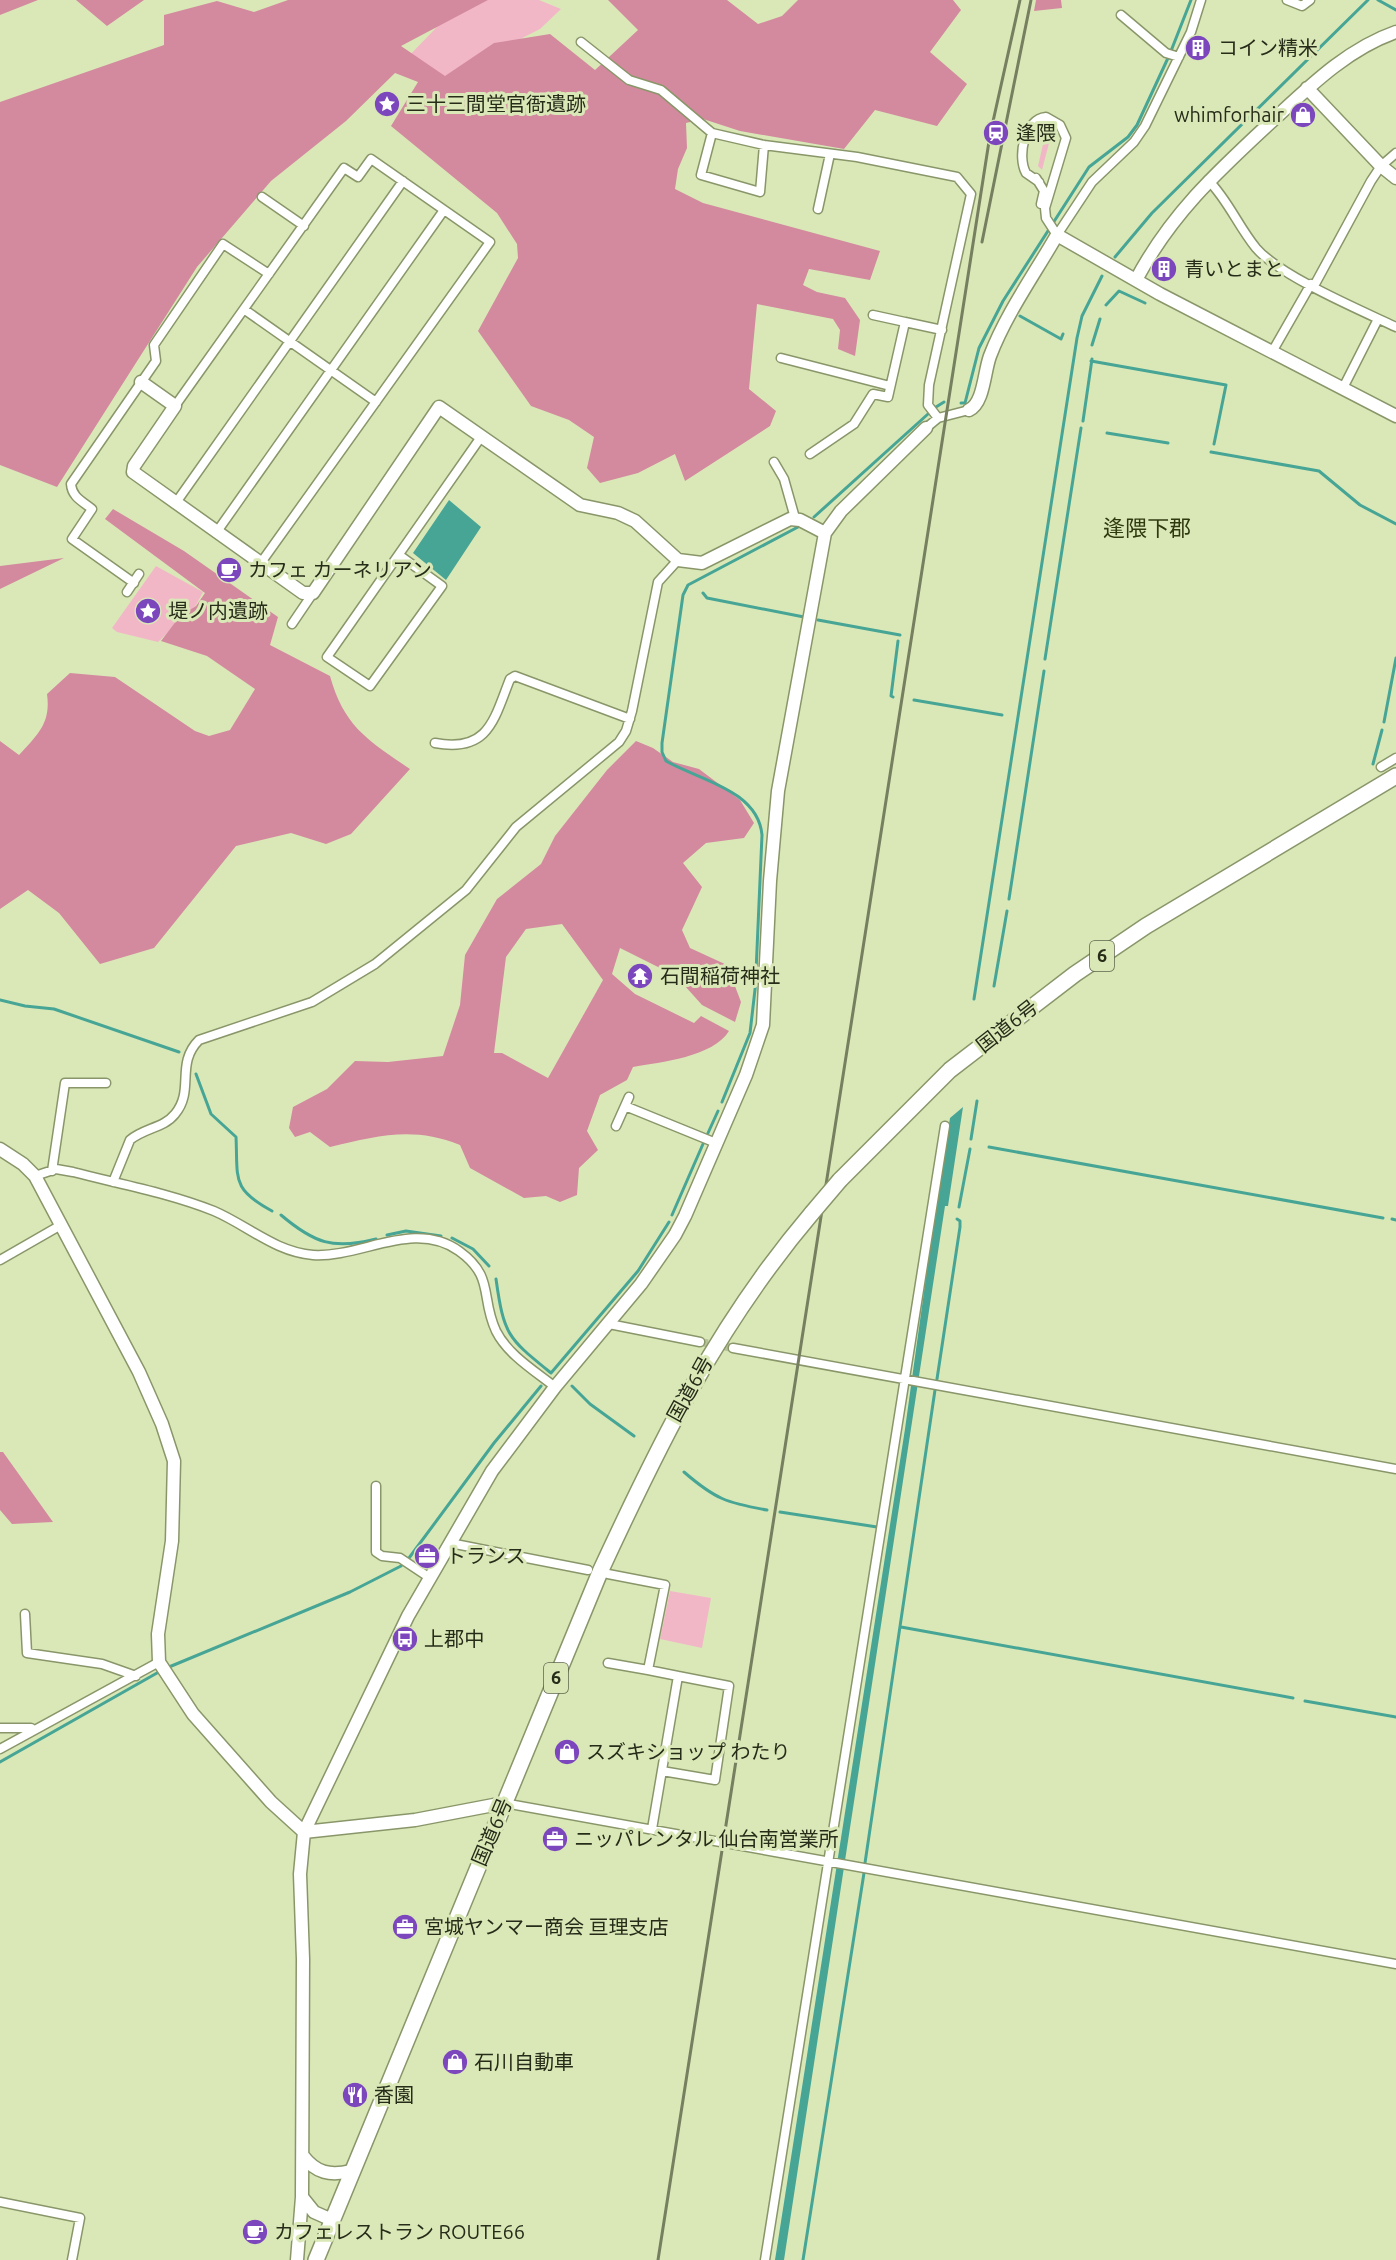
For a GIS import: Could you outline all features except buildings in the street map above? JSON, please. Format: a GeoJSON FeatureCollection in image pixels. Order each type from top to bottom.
{"type":"FeatureCollection","features":[{"type":"Feature","properties":{"kind":"highway","name":"国道6号"},"geometry":{"type":"LineString","coordinates":[[316,2260],[600,1572],[685,1396],[741,1305],[840,1180],[950,1070],[1075,974],[1146,926],[1396,776]]}},
{"type":"Feature","properties":{"kind":"street"},"geometry":{"type":"LineString","coordinates":[[297,2260],[303,2156],[303,1970],[300,1874],[304,1832],[382,1667],[429,1578],[492,1471],[555,1387],[609,1324],[675,1235],[746,1075],[764,1025],[771,871],[778,791],[825,533],[841,511],[926,428],[938,418],[969,410],[978,402],[983,379],[1000,333],[1052,231],[1092,182],[1134,142],[1145,126],[1179,57],[1201,0]]}},
{"type":"Feature","properties":{"kind":"street"},"geometry":{"type":"LineString","coordinates":[[1287,0],[1302,6],[1310,0]]}},
{"type":"Feature","properties":{"kind":"street"},"geometry":{"type":"LineString","coordinates":[[1121,15],[1166,53],[1179,57]]}},
{"type":"Feature","properties":{"kind":"street"},"geometry":{"type":"LineString","coordinates":[[1136,280],[1164,232],[1208,180],[1307,88],[1349,55],[1396,32]]}},
{"type":"Feature","properties":{"kind":"street"},"geometry":{"type":"LineString","coordinates":[[581,42],[629,80],[661,90],[712,133],[764,145],[830,154],[957,177],[968,188],[971,194],[929,385],[928,405],[938,418]]}},
{"type":"Feature","properties":{"kind":"street"},"geometry":{"type":"LineString","coordinates":[[1307,88],[1381,166],[1396,178]]}},
{"type":"Feature","properties":{"kind":"street"},"geometry":{"type":"LineString","coordinates":[[1052,231],[1045,208],[1066,142],[1064,130],[1053,120],[1041,118],[1033,123],[1022,155],[1026,173],[1039,182],[1044,191],[1039,211],[1052,231],[1096,259],[1396,416]]}},
{"type":"Feature","properties":{"kind":"street"},"geometry":{"type":"LineString","coordinates":[[712,133],[701,175],[760,192],[764,145]]}},
{"type":"Feature","properties":{"kind":"street"},"geometry":{"type":"LineString","coordinates":[[1272,352],[1381,166],[1396,153]]}},
{"type":"Feature","properties":{"kind":"street"},"geometry":{"type":"LineString","coordinates":[[819,209],[830,154]]}},
{"type":"Feature","properties":{"kind":"street"},"geometry":{"type":"LineString","coordinates":[[260,564],[490,242],[371,159],[358,177],[344,168],[175,406],[134,466],[133,472],[175,504],[260,564],[303,593],[313,593]]}},
{"type":"Feature","properties":{"kind":"street"},"geometry":{"type":"LineString","coordinates":[[1208,180],[1232,209],[1255,247],[1265,257],[1312,285],[1396,327]]}},
{"type":"Feature","properties":{"kind":"street"},"geometry":{"type":"LineString","coordinates":[[175,504],[402,181]]}},
{"type":"Feature","properties":{"kind":"street"},"geometry":{"type":"LineString","coordinates":[[262,197],[304,226]]}},
{"type":"Feature","properties":{"kind":"street"},"geometry":{"type":"LineString","coordinates":[[216,533],[444,210]]}},
{"type":"Feature","properties":{"kind":"street"},"geometry":{"type":"LineString","coordinates":[[134,583],[72,539],[92,508],[71,492],[71,484],[156,361],[154,345],[223,244],[269,274]]}},
{"type":"Feature","properties":{"kind":"street"},"geometry":{"type":"LineString","coordinates":[[245,310],[376,402]]}},
{"type":"Feature","properties":{"kind":"street"},"geometry":{"type":"LineString","coordinates":[[873,315],[942,330]]}},
{"type":"Feature","properties":{"kind":"street"},"geometry":{"type":"LineString","coordinates":[[1343,388],[1378,318]]}},
{"type":"Feature","properties":{"kind":"street"},"geometry":{"type":"LineString","coordinates":[[810,454],[854,424],[873,394],[888,397],[905,322]]}},
{"type":"Feature","properties":{"kind":"street"},"geometry":{"type":"LineString","coordinates":[[781,358],[890,386]]}},
{"type":"Feature","properties":{"kind":"street"},"geometry":{"type":"LineString","coordinates":[[141,382],[175,406]]}},
{"type":"Feature","properties":{"kind":"street"},"geometry":{"type":"LineString","coordinates":[[292,624],[439,407],[580,505],[618,513],[635,520],[678,560],[702,563],[795,518]]}},
{"type":"Feature","properties":{"kind":"street"},"geometry":{"type":"LineString","coordinates":[[399,555],[442,586],[370,686],[327,657],[481,437]]}},
{"type":"Feature","properties":{"kind":"street"},"geometry":{"type":"LineString","coordinates":[[774,462],[784,479],[795,518],[825,533]]}},
{"type":"Feature","properties":{"kind":"street"},"geometry":{"type":"LineString","coordinates":[[113,1182],[130,1140],[167,1122],[180,1108],[185,1096],[185,1061],[191,1048],[199,1040],[312,1002],[375,964],[466,890],[516,827],[607,754],[623,737],[630,719],[658,582],[678,560]]}},
{"type":"Feature","properties":{"kind":"street"},"geometry":{"type":"LineString","coordinates":[[127,592],[139,574]]}},
{"type":"Feature","properties":{"kind":"street"},"geometry":{"type":"LineString","coordinates":[[435,743],[456,745],[486,734],[510,679],[515,676],[630,719]]}},
{"type":"Feature","properties":{"kind":"street"},"geometry":{"type":"LineString","coordinates":[[1381,767],[1396,758]]}},
{"type":"Feature","properties":{"kind":"street"},"geometry":{"type":"LineString","coordinates":[[52,1170],[65,1083],[106,1083]]}},
{"type":"Feature","properties":{"kind":"street"},"geometry":{"type":"LineString","coordinates":[[616,1126],[629,1096]]}},
{"type":"Feature","properties":{"kind":"street"},"geometry":{"type":"LineString","coordinates":[[625,1106],[716,1143]]}},
{"type":"Feature","properties":{"kind":"street"},"geometry":{"type":"LineString","coordinates":[[765,2260],[908,1379],[945,1126]]}},
{"type":"Feature","properties":{"kind":"street"},"geometry":{"type":"LineString","coordinates":[[0,1149],[35,1176],[139,1372],[162,1424],[174,1461],[172,1541],[158,1634],[159,1662],[193,1714],[271,1802],[304,1832],[393,1823],[504,1803],[1396,1964]]}},
{"type":"Feature","properties":{"kind":"street"},"geometry":{"type":"LineString","coordinates":[[35,1176],[52,1170],[73,1172],[214,1211],[285,1249],[310,1255],[341,1254],[409,1238],[438,1241],[456,1249],[471,1261],[482,1276],[495,1329],[501,1339],[526,1364],[555,1387]]}},
{"type":"Feature","properties":{"kind":"street"},"geometry":{"type":"LineString","coordinates":[[0,1260],[61,1225]]}},
{"type":"Feature","properties":{"kind":"street"},"geometry":{"type":"LineString","coordinates":[[609,1324],[700,1342]]}},
{"type":"Feature","properties":{"kind":"street"},"geometry":{"type":"LineString","coordinates":[[733,1348],[1396,1469]]}},
{"type":"Feature","properties":{"kind":"street"},"geometry":{"type":"LineString","coordinates":[[376,1486],[376,1552],[382,1556],[400,1558],[429,1578]]}},
{"type":"Feature","properties":{"kind":"street"},"geometry":{"type":"LineString","coordinates":[[450,1543],[588,1570]]}},
{"type":"Feature","properties":{"kind":"street"},"geometry":{"type":"LineString","coordinates":[[608,1575],[665,1585],[648,1670]]}},
{"type":"Feature","properties":{"kind":"street"},"geometry":{"type":"LineString","coordinates":[[25,1614],[27,1653],[102,1664],[135,1676]]}},
{"type":"Feature","properties":{"kind":"street"},"geometry":{"type":"LineString","coordinates":[[0,1749],[34,1728],[159,1662]]}},
{"type":"Feature","properties":{"kind":"street"},"geometry":{"type":"LineString","coordinates":[[608,1663],[729,1686],[716,1780],[662,1771]]}},
{"type":"Feature","properties":{"kind":"street"},"geometry":{"type":"LineString","coordinates":[[652,1829],[678,1676]]}},
{"type":"Feature","properties":{"kind":"street"},"geometry":{"type":"LineString","coordinates":[[0,1728],[34,1728]]}},
{"type":"Feature","properties":{"kind":"street"},"geometry":{"type":"LineString","coordinates":[[303,2156],[311,2167],[324,2173],[351,2171]]}},
{"type":"Feature","properties":{"kind":"street"},"geometry":{"type":"LineString","coordinates":[[302,2197],[314,2212],[332,2220]]}},
{"type":"Feature","properties":{"kind":"street"},"geometry":{"type":"LineString","coordinates":[[0,2202],[80,2218],[72,2260]]}},
{"type":"Feature","properties":{"kind":"shaded area"},"geometry":{"type":"Polygon","coordinates":[[[0,0],[38,0],[0,15],[0,0]]]}},
{"type":"Feature","properties":{"kind":"shaded area"},"geometry":{"type":"Polygon","coordinates":[[[76,0],[144,0],[107,26],[76,0]]]}},
{"type":"Feature","properties":{"kind":"shaded area"},"geometry":{"type":"Polygon","coordinates":[[[288,0],[488,0],[401,46],[445,76],[494,43],[550,34],[595,70],[638,30],[608,0],[727,0],[758,24],[782,16],[798,0],[953,0],[961,10],[930,52],[967,84],[937,126],[875,110],[844,149],[740,131],[703,119],[686,123],[687,148],[678,169],[675,189],[703,203],[880,251],[870,280],[809,269],[803,285],[817,292],[845,298],[860,320],[855,356],[838,349],[840,330],[833,319],[757,304],[749,389],[776,411],[770,426],[685,481],[675,454],[638,473],[600,483],[587,468],[594,437],[569,420],[531,406],[478,331],[518,258],[517,244],[497,213],[391,126],[418,82],[395,73],[346,121],[271,181],[197,267],[57,487],[0,465],[0,102],[164,45],[164,15],[217,1],[254,12],[288,0]]]}},
{"type":"Feature","properties":{"kind":"shaded area"},"geometry":{"type":"Polygon","coordinates":[[[472,0],[539,0],[561,9],[540,29],[438,81],[406,59],[460,3],[472,0]]]}},
{"type":"Feature","properties":{"kind":"shaded area"},"geometry":{"type":"Polygon","coordinates":[[[1036,0],[1061,0],[1062,8],[1034,11],[1036,0]]]}},
{"type":"Feature","properties":{"kind":"shaded area"},"geometry":{"type":"Polygon","coordinates":[[[1047,127],[1053,128],[1042,170],[1038,166],[1047,127]]]}},
{"type":"Feature","properties":{"kind":"shaded area"},"geometry":{"type":"Polygon","coordinates":[[[113,509],[184,551],[278,617],[270,645],[330,676],[343,708],[360,731],[370,741],[410,769],[351,834],[326,844],[291,833],[236,846],[154,948],[100,964],[59,913],[28,890],[0,909],[0,741],[19,755],[45,721],[47,694],[70,673],[115,677],[195,731],[209,736],[230,730],[255,689],[207,656],[161,641],[180,616],[196,606],[205,593],[105,519],[113,509]]]}},
{"type":"Feature","properties":{"kind":"shaded area"},"geometry":{"type":"Polygon","coordinates":[[[64,558],[0,589],[0,566],[64,558]]]}},
{"type":"Feature","properties":{"kind":"shaded area"},"geometry":{"type":"Polygon","coordinates":[[[156,566],[203,592],[196,605],[158,642],[117,632],[112,628],[156,566]]]}},
{"type":"Feature","properties":{"kind":"shaded area"},"geometry":{"type":"Polygon","coordinates":[[[636,741],[653,748],[673,762],[699,769],[740,800],[754,823],[744,838],[706,843],[683,863],[702,887],[682,930],[690,948],[727,965],[741,1002],[735,1022],[702,1005],[676,976],[620,948],[612,974],[635,994],[694,1023],[701,1016],[729,1031],[711,1047],[686,1057],[633,1067],[627,1080],[600,1095],[587,1131],[598,1150],[579,1168],[577,1195],[560,1202],[546,1196],[524,1198],[470,1168],[460,1145],[443,1139],[411,1134],[395,1135],[330,1147],[310,1132],[295,1137],[289,1128],[293,1107],[327,1089],[355,1061],[388,1062],[443,1056],[460,1005],[465,955],[497,899],[541,864],[555,836],[607,770],[636,741]],[[562,924],[526,929],[506,957],[494,1053],[502,1053],[548,1078],[603,980],[562,924]]]}},
{"type":"Feature","properties":{"kind":"shaded area"},"geometry":{"type":"Polygon","coordinates":[[[0,1452],[3,1452],[53,1522],[12,1524],[0,1510],[0,1452]]]}},
{"type":"Feature","properties":{"kind":"shaded area"},"geometry":{"type":"Polygon","coordinates":[[[670,1591],[711,1598],[702,1648],[660,1639],[670,1591]]]}},
{"type":"Feature","properties":{"kind":"water"},"geometry":{"type":"Polygon","coordinates":[[[449,500],[481,527],[446,580],[413,553],[449,500]]]}},
{"type":"Feature","properties":{"kind":"water"},"geometry":{"type":"Polygon","coordinates":[[[963,1107],[948,1206],[945,1206],[784,2260],[775,2260],[905,1429],[950,1118],[963,1107]]]}},
{"type":"Feature","properties":{"kind":"waterway"},"geometry":{"type":"LineString","coordinates":[[1171,51],[1191,0]]}},
{"type":"Feature","properties":{"kind":"waterway"},"geometry":{"type":"LineString","coordinates":[[1115,257],[1152,213],[1368,0]]}},
{"type":"Feature","properties":{"kind":"waterway"},"geometry":{"type":"LineString","coordinates":[[1378,0],[1396,10]]}},
{"type":"Feature","properties":{"kind":"waterway"},"geometry":{"type":"LineString","coordinates":[[961,403],[965,403],[979,348],[1003,301],[1089,167],[1128,137],[1137,125],[1168,58]]}},
{"type":"Feature","properties":{"kind":"waterway"},"geometry":{"type":"LineString","coordinates":[[974,999],[1077,338],[1082,316],[1102,276]]}},
{"type":"Feature","properties":{"kind":"waterway"},"geometry":{"type":"LineString","coordinates":[[1106,305],[1119,291],[1145,303]]}},
{"type":"Feature","properties":{"kind":"waterway"},"geometry":{"type":"LineString","coordinates":[[1020,316],[1061,339],[1063,334]]}},
{"type":"Feature","properties":{"kind":"waterway"},"geometry":{"type":"LineString","coordinates":[[1092,345],[1100,319]]}},
{"type":"Feature","properties":{"kind":"waterway"},"geometry":{"type":"LineString","coordinates":[[1083,421],[1092,359]]}},
{"type":"Feature","properties":{"kind":"waterway"},"geometry":{"type":"LineString","coordinates":[[1091,361],[1226,385],[1214,444]]}},
{"type":"Feature","properties":{"kind":"waterway"},"geometry":{"type":"LineString","coordinates":[[936,407],[944,402]]}},
{"type":"Feature","properties":{"kind":"waterway"},"geometry":{"type":"LineString","coordinates":[[814,517],[928,414]]}},
{"type":"Feature","properties":{"kind":"waterway"},"geometry":{"type":"LineString","coordinates":[[1045,659],[1081,428]]}},
{"type":"Feature","properties":{"kind":"waterway"},"geometry":{"type":"LineString","coordinates":[[1107,433],[1168,443]]}},
{"type":"Feature","properties":{"kind":"waterway"},"geometry":{"type":"LineString","coordinates":[[1211,452],[1319,471],[1360,505],[1396,524]]}},
{"type":"Feature","properties":{"kind":"waterway"},"geometry":{"type":"LineString","coordinates":[[756,972],[762,835],[758,820],[750,807],[725,788],[666,761],[662,752],[662,743],[683,595],[688,585],[798,527]]}},
{"type":"Feature","properties":{"kind":"waterway"},"geometry":{"type":"LineString","coordinates":[[703,593],[707,598],[804,617]]}},
{"type":"Feature","properties":{"kind":"waterway"},"geometry":{"type":"LineString","coordinates":[[818,620],[900,635]]}},
{"type":"Feature","properties":{"kind":"waterway"},"geometry":{"type":"LineString","coordinates":[[893,697],[891,696],[898,641]]}},
{"type":"Feature","properties":{"kind":"waterway"},"geometry":{"type":"LineString","coordinates":[[1384,722],[1396,658]]}},
{"type":"Feature","properties":{"kind":"waterway"},"geometry":{"type":"LineString","coordinates":[[1009,899],[1044,671]]}},
{"type":"Feature","properties":{"kind":"waterway"},"geometry":{"type":"LineString","coordinates":[[914,700],[1002,715]]}},
{"type":"Feature","properties":{"kind":"waterway"},"geometry":{"type":"LineString","coordinates":[[1373,764],[1382,730]]}},
{"type":"Feature","properties":{"kind":"waterway"},"geometry":{"type":"LineString","coordinates":[[994,986],[1007,911]]}},
{"type":"Feature","properties":{"kind":"waterway"},"geometry":{"type":"LineString","coordinates":[[722,1102],[750,1033],[756,981]]}},
{"type":"Feature","properties":{"kind":"waterway"},"geometry":{"type":"LineString","coordinates":[[0,1000],[25,1006],[54,1009],[179,1052]]}},
{"type":"Feature","properties":{"kind":"waterway"},"geometry":{"type":"LineString","coordinates":[[196,1074],[211,1114],[236,1137],[239,1182],[249,1196],[272,1211]]}},
{"type":"Feature","properties":{"kind":"waterway"},"geometry":{"type":"LineString","coordinates":[[971,1139],[977,1101]]}},
{"type":"Feature","properties":{"kind":"waterway"},"geometry":{"type":"LineString","coordinates":[[708,1133],[718,1111]]}},
{"type":"Feature","properties":{"kind":"waterway"},"geometry":{"type":"LineString","coordinates":[[672,1215],[703,1144]]}},
{"type":"Feature","properties":{"kind":"waterway"},"geometry":{"type":"LineString","coordinates":[[989,1147],[1383,1218]]}},
{"type":"Feature","properties":{"kind":"waterway"},"geometry":{"type":"LineString","coordinates":[[959,1207],[970,1149]]}},
{"type":"Feature","properties":{"kind":"waterway"},"geometry":{"type":"LineString","coordinates":[[281,1215],[304,1232],[325,1242],[348,1244],[376,1239]]}},
{"type":"Feature","properties":{"kind":"waterway"},"geometry":{"type":"LineString","coordinates":[[937,1379],[960,1227],[960,1221],[957,1219]]}},
{"type":"Feature","properties":{"kind":"waterway"},"geometry":{"type":"LineString","coordinates":[[1392,1219],[1396,1220]]}},
{"type":"Feature","properties":{"kind":"waterway"},"geometry":{"type":"LineString","coordinates":[[496,1279],[502,1313],[510,1334],[525,1352],[551,1373],[638,1271],[669,1222]]}},
{"type":"Feature","properties":{"kind":"waterway"},"geometry":{"type":"LineString","coordinates":[[387,1235],[406,1231],[441,1236]]}},
{"type":"Feature","properties":{"kind":"waterway"},"geometry":{"type":"LineString","coordinates":[[452,1238],[473,1249],[489,1266]]}},
{"type":"Feature","properties":{"kind":"waterway"},"geometry":{"type":"LineString","coordinates":[[409,1558],[494,1443],[541,1386]]}},
{"type":"Feature","properties":{"kind":"waterway"},"geometry":{"type":"LineString","coordinates":[[572,1386],[590,1404],[634,1436]]}},
{"type":"Feature","properties":{"kind":"waterway"},"geometry":{"type":"LineString","coordinates":[[865,1863],[935,1390]]}},
{"type":"Feature","properties":{"kind":"waterway"},"geometry":{"type":"LineString","coordinates":[[684,1472],[722,1499],[767,1510]]}},
{"type":"Feature","properties":{"kind":"waterway"},"geometry":{"type":"LineString","coordinates":[[780,1512],[877,1527]]}},
{"type":"Feature","properties":{"kind":"waterway"},"geometry":{"type":"LineString","coordinates":[[169,1667],[350,1592],[401,1566]]}},
{"type":"Feature","properties":{"kind":"waterway"},"geometry":{"type":"LineString","coordinates":[[901,1627],[1293,1698]]}},
{"type":"Feature","properties":{"kind":"waterway"},"geometry":{"type":"LineString","coordinates":[[0,1762],[157,1673]]}},
{"type":"Feature","properties":{"kind":"waterway"},"geometry":{"type":"LineString","coordinates":[[1305,1701],[1396,1717]]}},
{"type":"Feature","properties":{"kind":"waterway"},"geometry":{"type":"LineString","coordinates":[[803,2260],[864,1873]]}},
{"type":"Feature","properties":{"kind":"tunnel"},"geometry":{"type":"LineString","coordinates":[[700,1342],[733,1348]]}},
{"type":"Feature","properties":{"kind":"railway"},"geometry":{"type":"LineString","coordinates":[[658,2260],[990,135],[1020,0]]}},
{"type":"Feature","properties":{"kind":"railway"},"geometry":{"type":"LineString","coordinates":[[982,242],[1031,0]]}},
{"type":"Feature","properties":{"kind":"place","name":"コイン精米"},"geometry":{"type":"Point","coordinates":[1198,48]}},
{"type":"Feature","properties":{"kind":"place","name":"三十三間堂官衙遺跡"},"geometry":{"type":"Point","coordinates":[387,104]}},
{"type":"Feature","properties":{"kind":"place","name":"whimforhair"},"geometry":{"type":"Point","coordinates":[1303,115]}},
{"type":"Feature","properties":{"kind":"place","name":"逢隈"},"geometry":{"type":"Point","coordinates":[996,133]}},
{"type":"Feature","properties":{"kind":"place","name":"青いとまと"},"geometry":{"type":"Point","coordinates":[1164,269]}},
{"type":"Feature","properties":{"kind":"place","name":"カフェ カーネリアン"},"geometry":{"type":"Point","coordinates":[229,570]}},
{"type":"Feature","properties":{"kind":"place","name":"堤ノ内遺跡"},"geometry":{"type":"Point","coordinates":[148,611]}},
{"type":"Feature","properties":{"kind":"place","name":"石間稲荷神社"},"geometry":{"type":"Point","coordinates":[640,976]}},
{"type":"Feature","properties":{"kind":"place","name":"トランス"},"geometry":{"type":"Point","coordinates":[427,1556]}},
{"type":"Feature","properties":{"kind":"place","name":"上郡中"},"geometry":{"type":"Point","coordinates":[405,1639]}},
{"type":"Feature","properties":{"kind":"place","name":"スズキショップ わたり"},"geometry":{"type":"Point","coordinates":[567,1752]}},
{"type":"Feature","properties":{"kind":"place","name":"ニッパレンタル 仙台南営業所"},"geometry":{"type":"Point","coordinates":[555,1839]}},
{"type":"Feature","properties":{"kind":"place","name":"宮城ヤンマー商会 亘理支店"},"geometry":{"type":"Point","coordinates":[405,1927]}},
{"type":"Feature","properties":{"kind":"place","name":"石川自動車"},"geometry":{"type":"Point","coordinates":[455,2062]}},
{"type":"Feature","properties":{"kind":"place","name":"香園"},"geometry":{"type":"Point","coordinates":[355,2095]}},
{"type":"Feature","properties":{"kind":"place","name":"カフェレストラン ROUTE66"},"geometry":{"type":"Point","coordinates":[255,2232]}},
{"type":"Feature","properties":{"kind":"district","name":"逢隈下郡"},"geometry":{"type":"Point","coordinates":[1147,528]}}]}
